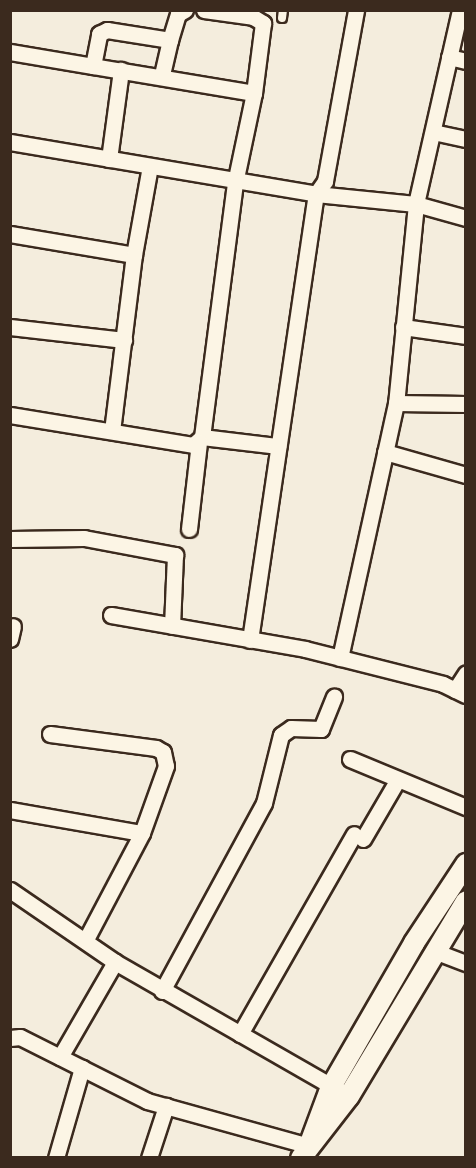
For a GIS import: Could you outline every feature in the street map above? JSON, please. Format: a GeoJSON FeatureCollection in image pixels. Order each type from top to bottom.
{"type":"FeatureCollection","features":[{"type":"Feature","properties":{"kind":"street"},"geometry":{"type":"LineString","coordinates":[[162,75],[178,14],[185,10]]}},
{"type":"Feature","properties":{"kind":"street"},"geometry":{"type":"LineString","coordinates":[[189,529],[235,183],[254,93],[263,23],[254,17],[204,10]]}},
{"type":"Feature","properties":{"kind":"street"},"geometry":{"type":"LineString","coordinates":[[250,640],[316,194],[325,181],[356,10]]}},
{"type":"Feature","properties":{"kind":"street"},"geometry":{"type":"LineString","coordinates":[[340,658],[396,404],[416,204],[460,10]]}},
{"type":"Feature","properties":{"kind":"street"},"geometry":{"type":"LineString","coordinates":[[93,66],[102,31],[170,40]]}},
{"type":"Feature","properties":{"kind":"street"},"geometry":{"type":"LineString","coordinates":[[10,52],[162,75],[254,93]]}},
{"type":"Feature","properties":{"kind":"street"},"geometry":{"type":"LineString","coordinates":[[449,57],[465,61]]}},
{"type":"Feature","properties":{"kind":"street"},"geometry":{"type":"LineString","coordinates":[[109,159],[121,70]]}},
{"type":"Feature","properties":{"kind":"street"},"geometry":{"type":"LineString","coordinates":[[434,132],[465,139]]}},
{"type":"Feature","properties":{"kind":"street"},"geometry":{"type":"LineString","coordinates":[[10,142],[235,183],[416,204],[465,218]]}},
{"type":"Feature","properties":{"kind":"street"},"geometry":{"type":"LineString","coordinates":[[112,432],[134,255],[150,166]]}},
{"type":"Feature","properties":{"kind":"street"},"geometry":{"type":"LineString","coordinates":[[10,234],[134,255]]}},
{"type":"Feature","properties":{"kind":"street"},"geometry":{"type":"LineString","coordinates":[[10,327],[123,340]]}},
{"type":"Feature","properties":{"kind":"street"},"geometry":{"type":"LineString","coordinates":[[403,327],[465,336]]}},
{"type":"Feature","properties":{"kind":"street"},"geometry":{"type":"LineString","coordinates":[[396,404],[465,404]]}},
{"type":"Feature","properties":{"kind":"street"},"geometry":{"type":"LineString","coordinates":[[10,415],[112,432],[278,446]]}},
{"type":"Feature","properties":{"kind":"street"},"geometry":{"type":"LineString","coordinates":[[385,452],[465,475]]}},
{"type":"Feature","properties":{"kind":"street"},"geometry":{"type":"LineString","coordinates":[[10,539],[84,538],[175,555],[172,626]]}},
{"type":"Feature","properties":{"kind":"street"},"geometry":{"type":"LineString","coordinates":[[111,615],[340,658],[460,692],[465,673]]}},
{"type":"Feature","properties":{"kind":"street"},"geometry":{"type":"LineString","coordinates":[[162,991],[264,802],[281,735],[291,728],[321,729],[334,697]]}},
{"type":"Feature","properties":{"kind":"street"},"geometry":{"type":"LineString","coordinates":[[50,734],[163,752],[166,766],[142,833],[85,941]]}},
{"type":"Feature","properties":{"kind":"street"},"geometry":{"type":"LineString","coordinates":[[350,759],[465,807]]}},
{"type":"Feature","properties":{"kind":"street"},"geometry":{"type":"LineString","coordinates":[[240,1034],[358,837],[398,779]]}},
{"type":"Feature","properties":{"kind":"street"},"geometry":{"type":"LineString","coordinates":[[10,810],[142,833]]}},
{"type":"Feature","properties":{"kind":"street"},"geometry":{"type":"LineString","coordinates":[[10,1038],[20,1037],[147,1101],[305,1152],[340,1091],[414,943],[465,864]]}},
{"type":"Feature","properties":{"kind":"street"},"geometry":{"type":"LineString","coordinates":[[10,890],[115,962],[162,991],[340,1091]]}},
{"type":"Feature","properties":{"kind":"street"},"geometry":{"type":"LineString","coordinates":[[340,1091],[465,901]]}},
{"type":"Feature","properties":{"kind":"street"},"geometry":{"type":"LineString","coordinates":[[434,951],[465,963]]}},
{"type":"Feature","properties":{"kind":"street"},"geometry":{"type":"LineString","coordinates":[[60,1057],[115,962]]}},
{"type":"Feature","properties":{"kind":"street"},"geometry":{"type":"LineString","coordinates":[[56,1158],[82,1068]]}},
{"type":"Feature","properties":{"kind":"street"},"geometry":{"type":"LineString","coordinates":[[149,1158],[166,1106]]}}]}
